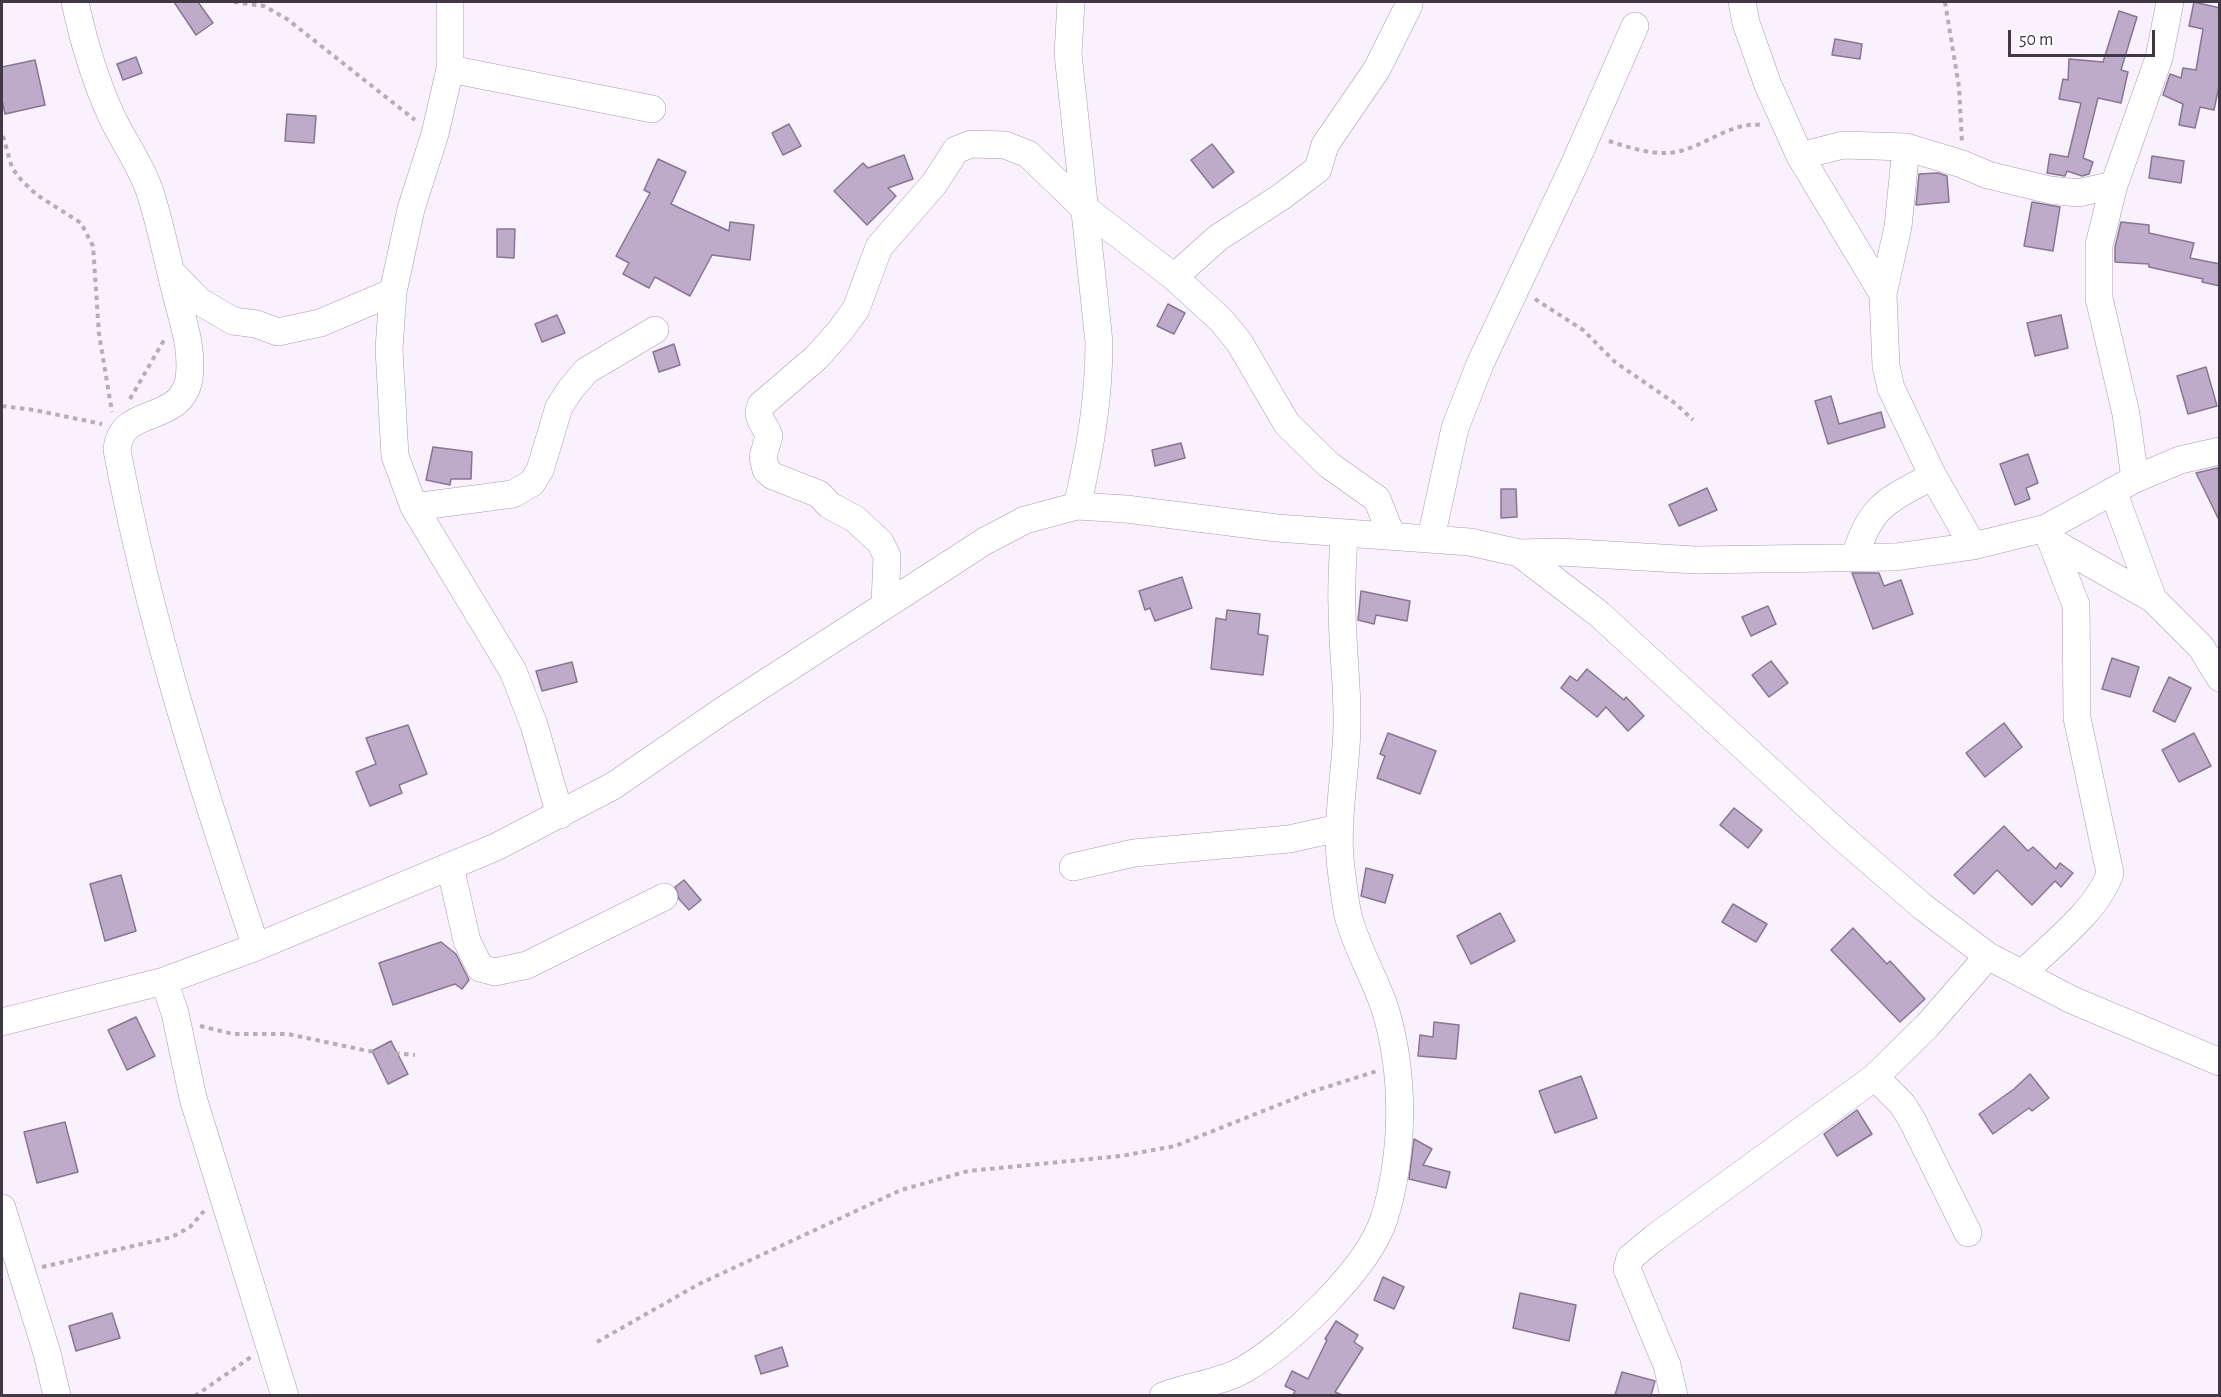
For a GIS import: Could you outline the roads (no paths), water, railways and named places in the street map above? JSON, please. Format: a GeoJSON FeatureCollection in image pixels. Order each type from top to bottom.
{"type":"FeatureCollection","features":[{"type":"Feature","properties":{"kind":"street"},"geometry":{"type":"LineString","coordinates":[[75,2],[81,28],[110,112],[150,193],[188,341],[189,380],[182,395],[171,406],[122,428],[117,450],[142,569],[175,696],[256,947]]}},
{"type":"Feature","properties":{"kind":"street"},"geometry":{"type":"LineString","coordinates":[[450,2],[450,69],[435,134],[411,208],[393,292],[389,349],[395,456],[414,507],[513,671],[534,725],[560,815]]}},
{"type":"Feature","properties":{"kind":"street"},"geometry":{"type":"LineString","coordinates":[[1071,2],[1068,54],[1097,321],[1099,382],[1094,429],[1077,506]]}},
{"type":"Feature","properties":{"kind":"street"},"geometry":{"type":"LineString","coordinates":[[1742,2],[1756,54],[1794,144],[1883,294]]}},
{"type":"Feature","properties":{"kind":"street"},"geometry":{"type":"LineString","coordinates":[[2153,599],[2124,485],[2126,414],[2098,298],[2099,245],[2114,185],[2159,58],[2170,2]]}},
{"type":"Feature","properties":{"kind":"street"},"geometry":{"type":"LineString","coordinates":[[1174,277],[1219,237],[1291,191],[1318,169],[1325,145],[1377,69],[1409,4]]}},
{"type":"Feature","properties":{"kind":"street"},"geometry":{"type":"LineString","coordinates":[[1431,538],[1455,428],[1480,364],[1588,134],[1635,26]]}},
{"type":"Feature","properties":{"kind":"street"},"geometry":{"type":"LineString","coordinates":[[450,69],[652,109]]}},
{"type":"Feature","properties":{"kind":"street"},"geometry":{"type":"LineString","coordinates":[[885,604],[887,556],[880,542],[855,519],[829,505],[819,494],[766,470],[763,457],[769,436],[759,418],[761,405],[817,357],[840,332],[856,309],[879,247],[934,184],[956,150],[971,144],[1005,145],[1028,154],[1083,207],[1174,277],[1221,320],[1239,342],[1287,424],[1304,443],[1377,500],[1391,534]]}},
{"type":"Feature","properties":{"kind":"street"},"geometry":{"type":"LineString","coordinates":[[1794,144],[1906,147],[1962,164],[1988,175],[2050,190],[2078,193],[2114,185]]}},
{"type":"Feature","properties":{"kind":"street"},"geometry":{"type":"LineString","coordinates":[[1906,147],[1898,227],[1883,294],[1886,366],[1891,388],[1933,476],[1973,546]]}},
{"type":"Feature","properties":{"kind":"street"},"geometry":{"type":"LineString","coordinates":[[170,271],[199,301],[233,321],[256,324],[278,332],[298,330],[393,292]]}},
{"type":"Feature","properties":{"kind":"street"},"geometry":{"type":"LineString","coordinates":[[188,341],[233,321]]}},
{"type":"Feature","properties":{"kind":"street"},"geometry":{"type":"LineString","coordinates":[[414,507],[513,494],[532,483],[540,470],[559,407],[570,390],[586,371],[654,330]]}},
{"type":"Feature","properties":{"kind":"street"},"geometry":{"type":"LineString","coordinates":[[2,1022],[164,981],[256,947],[450,866],[560,815],[613,786],[885,604],[995,536],[1025,520],[1077,506],[1126,509],[1277,528],[1391,534],[1470,542],[1519,553],[1560,552],[1695,560],[1896,557],[2048,535],[2124,485],[2180,460],[2220,451]]}},
{"type":"Feature","properties":{"kind":"street"},"geometry":{"type":"LineString","coordinates":[[1855,557],[1870,518],[1883,504],[1933,476]]}},
{"type":"Feature","properties":{"kind":"street"},"geometry":{"type":"LineString","coordinates":[[1163,1395],[1240,1372],[1293,1334],[1335,1290],[1370,1248],[1384,1219],[1393,1173],[1400,1113],[1397,1064],[1386,1011],[1348,916],[1341,872],[1339,828],[1347,722],[1341,607],[1344,533]]}},
{"type":"Feature","properties":{"kind":"street"},"geometry":{"type":"LineString","coordinates":[[2048,535],[2153,599],[2200,647],[2220,678]]}},
{"type":"Feature","properties":{"kind":"street"},"geometry":{"type":"LineString","coordinates":[[2023,973],[2094,903],[2105,889],[2110,873],[2077,718],[2076,605],[2048,535]]}},
{"type":"Feature","properties":{"kind":"street"},"geometry":{"type":"LineString","coordinates":[[1519,553],[1599,614],[1835,831],[1923,907],[1988,956],[2107,1016],[2220,1062]]}},
{"type":"Feature","properties":{"kind":"street"},"geometry":{"type":"LineString","coordinates":[[1073,867],[1134,853],[1289,839],[1339,828]]}},
{"type":"Feature","properties":{"kind":"street"},"geometry":{"type":"LineString","coordinates":[[450,866],[467,941],[480,968],[495,972],[526,965],[664,897]]}},
{"type":"Feature","properties":{"kind":"street"},"geometry":{"type":"LineString","coordinates":[[1674,1395],[1667,1365],[1632,1284],[1628,1269],[1630,1258],[1654,1238],[1875,1077],[1927,1026],[1988,956]]}},
{"type":"Feature","properties":{"kind":"street"},"geometry":{"type":"LineString","coordinates":[[164,981],[176,1017],[193,1098],[269,1335],[285,1395]]}},
{"type":"Feature","properties":{"kind":"street"},"geometry":{"type":"LineString","coordinates":[[1875,1077],[1902,1104],[1912,1120],[1968,1233]]}},
{"type":"Feature","properties":{"kind":"street"},"geometry":{"type":"LineString","coordinates":[[2,1208],[17,1265],[47,1353],[57,1395]]}}]}
